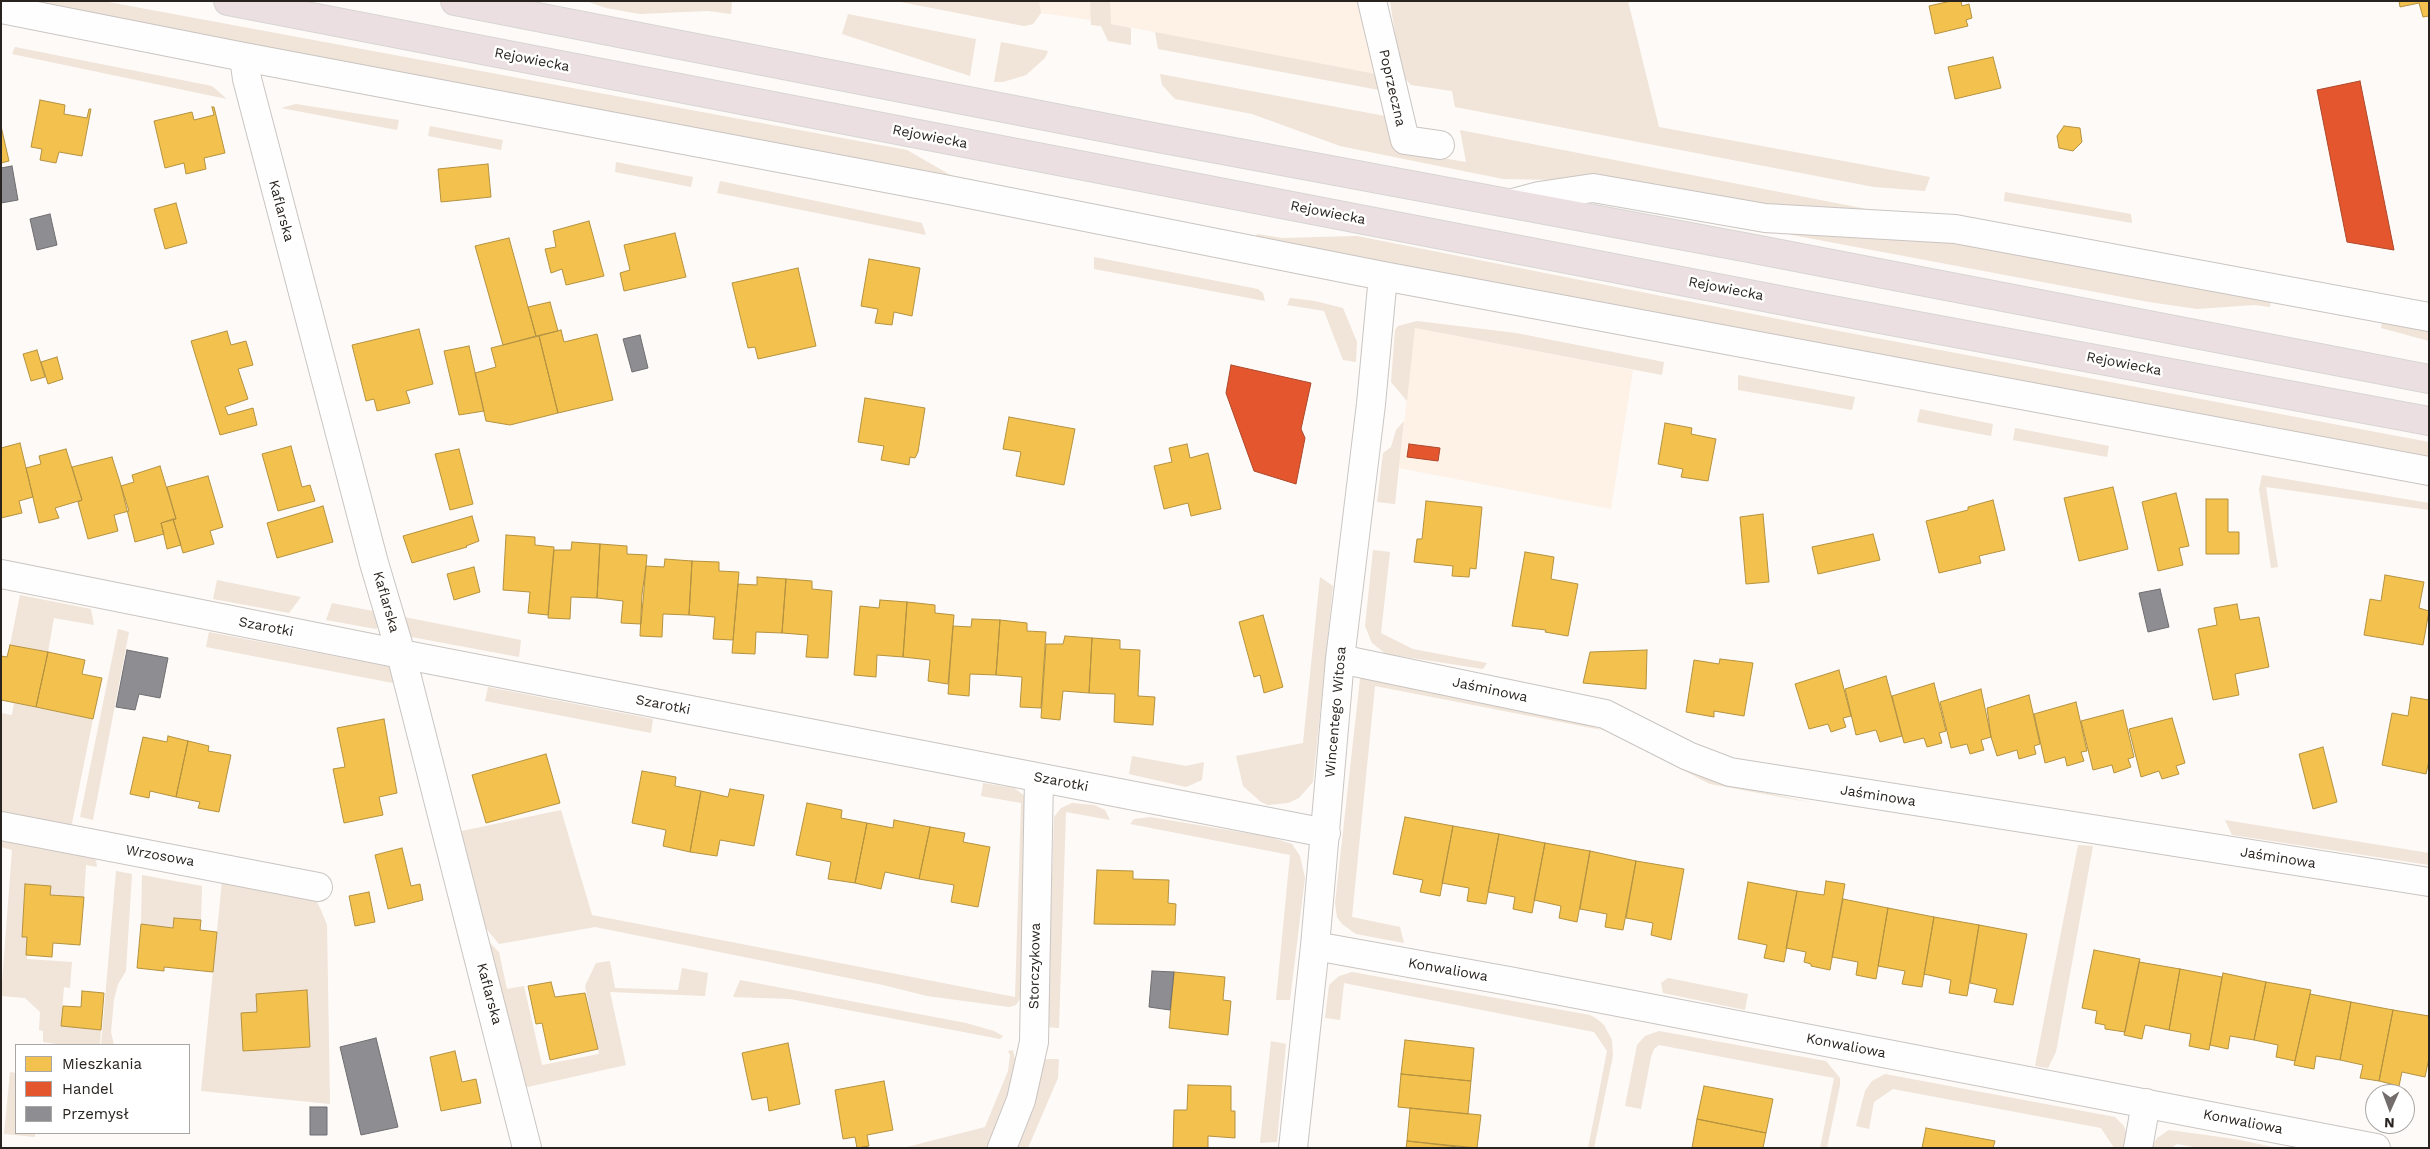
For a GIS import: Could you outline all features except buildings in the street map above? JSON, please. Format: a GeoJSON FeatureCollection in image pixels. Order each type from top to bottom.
{"type":"FeatureCollection","features":[{"type":"Feature","properties":{"kind":"highway","name":"Rejowiecka"},"geometry":{"type":"LineString","coordinates":[[228,1],[1841,311],[2429,421]]}},
{"type":"Feature","properties":{"kind":"highway"},"geometry":{"type":"LineString","coordinates":[[456,1],[1153,137],[1513,204],[2429,380]]}},
{"type":"Feature","properties":{"kind":"street","name":"Poprzeczna"},"geometry":{"type":"LineString","coordinates":[[1372,1],[1405,140],[1440,145]]}},
{"type":"Feature","properties":{"kind":"street"},"geometry":{"type":"LineString","coordinates":[[1,9],[244,57],[939,188],[1383,276],[2429,471]]}},
{"type":"Feature","properties":{"kind":"street","name":"Kaflarska"},"geometry":{"type":"LineString","coordinates":[[244,57],[247,80],[324,374],[401,654],[527,1148]]}},
{"type":"Feature","properties":{"kind":"street"},"geometry":{"type":"LineString","coordinates":[[1513,204],[1539,196],[1593,188],[1765,218],[1956,229],[2429,317]]}},
{"type":"Feature","properties":{"kind":"street","name":"Wincentego Witosa"},"geometry":{"type":"LineString","coordinates":[[1293,1148],[1326,833],[1340,659],[1371,404],[1383,276]]}},
{"type":"Feature","properties":{"kind":"street","name":"Szarotki"},"geometry":{"type":"LineString","coordinates":[[1,574],[401,654],[1326,833]]}},
{"type":"Feature","properties":{"kind":"street","name":"Jaśminowa"},"geometry":{"type":"LineString","coordinates":[[1340,659],[1605,714],[1688,756],[1730,772],[2429,882]]}},
{"type":"Feature","properties":{"kind":"street","name":"Storczykowa"},"geometry":{"type":"LineString","coordinates":[[1002,1148],[1021,1100],[1034,1042],[1039,778]]}},
{"type":"Feature","properties":{"kind":"street","name":"Wrzosowa"},"geometry":{"type":"LineString","coordinates":[[1,826],[318,888]]}},
{"type":"Feature","properties":{"kind":"street","name":"Konwaliowa"},"geometry":{"type":"LineString","coordinates":[[1315,946],[2376,1148]]}},
{"type":"Feature","properties":{"kind":"street"},"geometry":{"type":"LineString","coordinates":[[2138,1148],[2146,1104]]}},
{"type":"Feature","properties":{"kind":"shaded area"},"geometry":{"type":"Polygon","coordinates":[[[6,1],[103,1],[907,150],[959,180],[6,1]]]}},
{"type":"Feature","properties":{"kind":"shaded area"},"geometry":{"type":"Polygon","coordinates":[[[586,1],[732,1],[731,14],[708,11],[640,14],[606,8],[586,1]]]}},
{"type":"Feature","properties":{"kind":"shaded area"},"geometry":{"type":"Polygon","coordinates":[[[896,1],[1357,1],[1376,74],[1091,20],[1041,13],[1033,24],[1024,26],[896,1]]]}},
{"type":"Feature","properties":{"kind":"shaded area"},"geometry":{"type":"Polygon","coordinates":[[[896,1],[1039,1],[1041,13],[1033,24],[1024,26],[896,1]]]}},
{"type":"Feature","properties":{"kind":"shaded area"},"geometry":{"type":"Polygon","coordinates":[[[1090,1],[1110,1],[1111,24],[1131,28],[1131,45],[1108,41],[1101,26],[1091,25],[1090,1]]]}},
{"type":"Feature","properties":{"kind":"shaded area"},"geometry":{"type":"Polygon","coordinates":[[[1390,1],[1628,1],[1659,127],[1930,177],[1925,191],[1874,187],[1455,107],[1452,91],[1411,85],[1401,74],[1390,1]]]}},
{"type":"Feature","properties":{"kind":"shaded area"},"geometry":{"type":"Polygon","coordinates":[[[848,14],[976,39],[970,76],[842,34],[848,14]]]}},
{"type":"Feature","properties":{"kind":"shaded area"},"geometry":{"type":"Polygon","coordinates":[[[1155,32],[1376,74],[1379,90],[1158,49],[1155,32]]]}},
{"type":"Feature","properties":{"kind":"shaded area"},"geometry":{"type":"Polygon","coordinates":[[[1001,42],[1048,51],[1045,58],[1026,75],[1003,82],[994,82],[1001,42]]]}},
{"type":"Feature","properties":{"kind":"shaded area"},"geometry":{"type":"Polygon","coordinates":[[[15,47],[212,86],[227,99],[12,54],[15,47]]]}},
{"type":"Feature","properties":{"kind":"shaded area"},"geometry":{"type":"Polygon","coordinates":[[[1160,74],[1385,116],[1393,150],[1466,162],[1460,130],[1872,210],[1761,208],[1592,177],[1555,180],[1503,179],[1340,146],[1252,114],[1175,99],[1162,85],[1160,74]]]}},
{"type":"Feature","properties":{"kind":"shaded area"},"geometry":{"type":"Polygon","coordinates":[[[296,104],[399,120],[397,130],[281,108],[296,104]]]}},
{"type":"Feature","properties":{"kind":"shaded area"},"geometry":{"type":"Polygon","coordinates":[[[430,126],[503,140],[501,150],[428,136],[430,126]]]}},
{"type":"Feature","properties":{"kind":"shaded area"},"geometry":{"type":"Polygon","coordinates":[[[616,162],[693,177],[691,187],[615,172],[616,162]]]}},
{"type":"Feature","properties":{"kind":"shaded area"},"geometry":{"type":"Polygon","coordinates":[[[720,181],[922,223],[926,235],[717,193],[720,181]]]}},
{"type":"Feature","properties":{"kind":"shaded area"},"geometry":{"type":"Polygon","coordinates":[[[2005,192],[2131,214],[2132,223],[2004,201],[2005,192]]]}},
{"type":"Feature","properties":{"kind":"shaded area"},"geometry":{"type":"Polygon","coordinates":[[[1788,230],[1912,234],[2272,296],[2270,307],[2254,305],[2197,309],[2149,302],[1792,235],[1789,234],[1788,230]]]}},
{"type":"Feature","properties":{"kind":"shaded area"},"geometry":{"type":"Polygon","coordinates":[[[1257,234],[1282,238],[1357,236],[1844,332],[2429,442],[2429,462],[1674,320],[1445,273],[1255,241],[1257,234]]]}},
{"type":"Feature","properties":{"kind":"shaded area"},"geometry":{"type":"Polygon","coordinates":[[[1094,257],[1258,289],[1263,293],[1265,301],[1094,269],[1094,257]]]}},
{"type":"Feature","properties":{"kind":"shaded area"},"geometry":{"type":"Polygon","coordinates":[[[1290,298],[1315,301],[1343,308],[1357,342],[1356,362],[1343,360],[1324,311],[1287,305],[1290,298]]]}},
{"type":"Feature","properties":{"kind":"shaded area"},"geometry":{"type":"Polygon","coordinates":[[[2383,317],[2429,326],[2429,341],[2381,328],[2383,317]]]}},
{"type":"Feature","properties":{"kind":"shaded area"},"geometry":{"type":"Polygon","coordinates":[[[1417,321],[1516,333],[1664,362],[1662,375],[1415,328],[1407,401],[1391,382],[1395,330],[1398,326],[1417,321]]]}},
{"type":"Feature","properties":{"kind":"shaded area"},"geometry":{"type":"Polygon","coordinates":[[[1415,328],[1633,370],[1611,509],[1399,468],[1415,328]]]}},
{"type":"Feature","properties":{"kind":"shaded area"},"geometry":{"type":"Polygon","coordinates":[[[1738,375],[1855,397],[1852,410],[1738,390],[1738,375]]]}},
{"type":"Feature","properties":{"kind":"shaded area"},"geometry":{"type":"Polygon","coordinates":[[[1920,409],[1993,424],[1991,436],[1917,422],[1920,409]]]}},
{"type":"Feature","properties":{"kind":"shaded area"},"geometry":{"type":"Polygon","coordinates":[[[1404,421],[1395,504],[1377,502],[1383,453],[1391,447],[1396,430],[1404,421]]]}},
{"type":"Feature","properties":{"kind":"shaded area"},"geometry":{"type":"Polygon","coordinates":[[[2015,428],[2109,446],[2107,457],[2013,440],[2015,428]]]}},
{"type":"Feature","properties":{"kind":"shaded area"},"geometry":{"type":"Polygon","coordinates":[[[2262,475],[2429,503],[2429,510],[2266,487],[2278,567],[2271,568],[2259,489],[2262,475]]]}},
{"type":"Feature","properties":{"kind":"shaded area"},"geometry":{"type":"Polygon","coordinates":[[[1373,550],[1390,552],[1381,633],[1413,649],[1487,663],[1483,669],[1386,654],[1372,643],[1365,626],[1373,550]]]}},
{"type":"Feature","properties":{"kind":"shaded area"},"geometry":{"type":"Polygon","coordinates":[[[1320,577],[1333,586],[1313,782],[1299,798],[1288,803],[1268,805],[1261,802],[1243,786],[1236,756],[1303,743],[1320,577]]]}},
{"type":"Feature","properties":{"kind":"shaded area"},"geometry":{"type":"Polygon","coordinates":[[[217,580],[301,597],[289,613],[213,599],[217,580]]]}},
{"type":"Feature","properties":{"kind":"shaded area"},"geometry":{"type":"Polygon","coordinates":[[[20,595],[91,609],[94,625],[54,618],[48,652],[10,645],[20,595]]]}},
{"type":"Feature","properties":{"kind":"shaded area"},"geometry":{"type":"Polygon","coordinates":[[[332,603],[378,612],[380,624],[376,629],[326,620],[332,603]]]}},
{"type":"Feature","properties":{"kind":"shaded area"},"geometry":{"type":"Polygon","coordinates":[[[399,616],[521,640],[519,657],[406,636],[399,616]]]}},
{"type":"Feature","properties":{"kind":"shaded area"},"geometry":{"type":"Polygon","coordinates":[[[118,629],[129,632],[93,820],[80,817],[118,629]]]}},
{"type":"Feature","properties":{"kind":"shaded area"},"geometry":{"type":"Polygon","coordinates":[[[209,632],[391,667],[398,684],[206,647],[209,632]]]}},
{"type":"Feature","properties":{"kind":"shaded area"},"geometry":{"type":"Polygon","coordinates":[[[1372,677],[1566,719],[1607,731],[1375,686],[1352,917],[1400,927],[1404,943],[1356,934],[1342,924],[1337,917],[1335,903],[1360,679],[1372,677]]]}},
{"type":"Feature","properties":{"kind":"shaded area"},"geometry":{"type":"Polygon","coordinates":[[[488,687],[653,719],[651,733],[485,701],[488,687]]]}},
{"type":"Feature","properties":{"kind":"shaded area"},"geometry":{"type":"Polygon","coordinates":[[[14,703],[93,719],[71,828],[1,815],[1,713],[12,715],[14,703]]]}},
{"type":"Feature","properties":{"kind":"shaded area"},"geometry":{"type":"Polygon","coordinates":[[[1613,734],[1622,735],[1717,782],[1813,803],[1710,784],[1613,734]]]}},
{"type":"Feature","properties":{"kind":"shaded area"},"geometry":{"type":"Polygon","coordinates":[[[1132,756],[1186,766],[1204,762],[1202,780],[1186,787],[1129,774],[1132,756]]]}},
{"type":"Feature","properties":{"kind":"shaded area"},"geometry":{"type":"Polygon","coordinates":[[[983,783],[1014,788],[1025,796],[1023,994],[1016,1005],[1009,1007],[927,996],[883,985],[595,927],[499,944],[480,921],[457,832],[561,810],[592,915],[1015,997],[1021,803],[981,796],[983,783]]]}},
{"type":"Feature","properties":{"kind":"shaded area"},"geometry":{"type":"Polygon","coordinates":[[[1072,803],[1094,805],[1105,810],[1110,820],[1066,812],[1059,1028],[1047,1027],[1054,817],[1061,808],[1072,803]]]}},
{"type":"Feature","properties":{"kind":"shaded area"},"geometry":{"type":"Polygon","coordinates":[[[1150,817],[1270,837],[1292,844],[1300,856],[1305,878],[1290,1000],[1276,1000],[1290,855],[1130,824],[1134,819],[1150,817]]]}},
{"type":"Feature","properties":{"kind":"shaded area"},"geometry":{"type":"Polygon","coordinates":[[[2225,820],[2429,853],[2429,865],[2232,835],[2225,820]]]}},
{"type":"Feature","properties":{"kind":"shaded area"},"geometry":{"type":"Polygon","coordinates":[[[1,839],[90,857],[96,860],[97,867],[86,865],[84,897],[50,895],[50,886],[25,884],[22,937],[27,937],[27,959],[72,962],[70,988],[64,987],[61,1025],[101,1030],[100,1044],[57,1044],[43,1042],[43,1031],[39,1030],[40,1012],[25,998],[1,996],[12,850],[1,847],[1,839]]]}},
{"type":"Feature","properties":{"kind":"shaded area"},"geometry":{"type":"Polygon","coordinates":[[[2078,845],[2093,846],[2056,1052],[2048,1068],[2035,1066],[2078,845]]]}},
{"type":"Feature","properties":{"kind":"shaded area"},"geometry":{"type":"Polygon","coordinates":[[[116,871],[132,874],[126,971],[118,984],[114,999],[111,1032],[114,1044],[101,1044],[116,871]]]}},
{"type":"Feature","properties":{"kind":"shaded area"},"geometry":{"type":"Polygon","coordinates":[[[142,875],[202,886],[201,920],[175,918],[173,928],[141,924],[142,875]]]}},
{"type":"Feature","properties":{"kind":"shaded area"},"geometry":{"type":"Polygon","coordinates":[[[222,881],[317,902],[321,910],[327,925],[330,1104],[201,1091],[222,881]]]}},
{"type":"Feature","properties":{"kind":"shaded area"},"geometry":{"type":"Polygon","coordinates":[[[484,937],[499,952],[507,989],[524,986],[542,1065],[599,1054],[585,986],[596,963],[610,961],[615,988],[678,990],[682,968],[708,973],[705,996],[610,992],[626,1065],[523,1088],[484,937]]]}},
{"type":"Feature","properties":{"kind":"shaded area"},"geometry":{"type":"Polygon","coordinates":[[[1352,972],[1590,1015],[1597,1019],[1604,1025],[1612,1040],[1613,1056],[1594,1148],[1588,1148],[1607,1051],[1594,1032],[1344,983],[1340,1020],[1325,1018],[1329,985],[1339,976],[1352,972]]]}},
{"type":"Feature","properties":{"kind":"shaded area"},"geometry":{"type":"Polygon","coordinates":[[[1668,978],[1748,994],[1745,1010],[1663,993],[1661,983],[1668,978]]]}},
{"type":"Feature","properties":{"kind":"shaded area"},"geometry":{"type":"Polygon","coordinates":[[[740,980],[966,1023],[994,1031],[1003,1036],[1000,1039],[790,999],[733,997],[740,980]]]}},
{"type":"Feature","properties":{"kind":"shaded area"},"geometry":{"type":"Polygon","coordinates":[[[1659,1031],[1826,1061],[1840,1078],[1827,1148],[1820,1148],[1834,1078],[1659,1045],[1654,1049],[1651,1057],[1641,1109],[1625,1106],[1637,1045],[1645,1036],[1659,1031]]]}},
{"type":"Feature","properties":{"kind":"shaded area"},"geometry":{"type":"Polygon","coordinates":[[[1271,1041],[1286,1044],[1277,1142],[1260,1143],[1271,1041]]]}},
{"type":"Feature","properties":{"kind":"shaded area"},"geometry":{"type":"Polygon","coordinates":[[[1013,1050],[1017,1069],[991,1148],[903,1148],[985,1127],[1008,1071],[1010,1055],[1008,1051],[1013,1050]]]}},
{"type":"Feature","properties":{"kind":"shaded area"},"geometry":{"type":"Polygon","coordinates":[[[1042,1059],[1059,1059],[1058,1078],[1028,1148],[1012,1148],[1042,1059]]]}},
{"type":"Feature","properties":{"kind":"shaded area"},"geometry":{"type":"Polygon","coordinates":[[[10,1072],[15,1073],[15,1134],[35,1134],[35,1137],[4,1134],[10,1072]]]}},
{"type":"Feature","properties":{"kind":"shaded area"},"geometry":{"type":"Polygon","coordinates":[[[1885,1074],[2115,1117],[2124,1126],[2128,1139],[2127,1148],[2114,1148],[2101,1128],[1893,1089],[1874,1102],[1869,1129],[1856,1126],[1865,1091],[1872,1081],[1885,1074]]]}},
{"type":"Feature","properties":{"kind":"shaded area"},"geometry":{"type":"Polygon","coordinates":[[[2169,1130],[2235,1139],[2278,1148],[2199,1148],[2177,1144],[2171,1148],[2151,1148],[2157,1138],[2169,1130]]]}}]}
